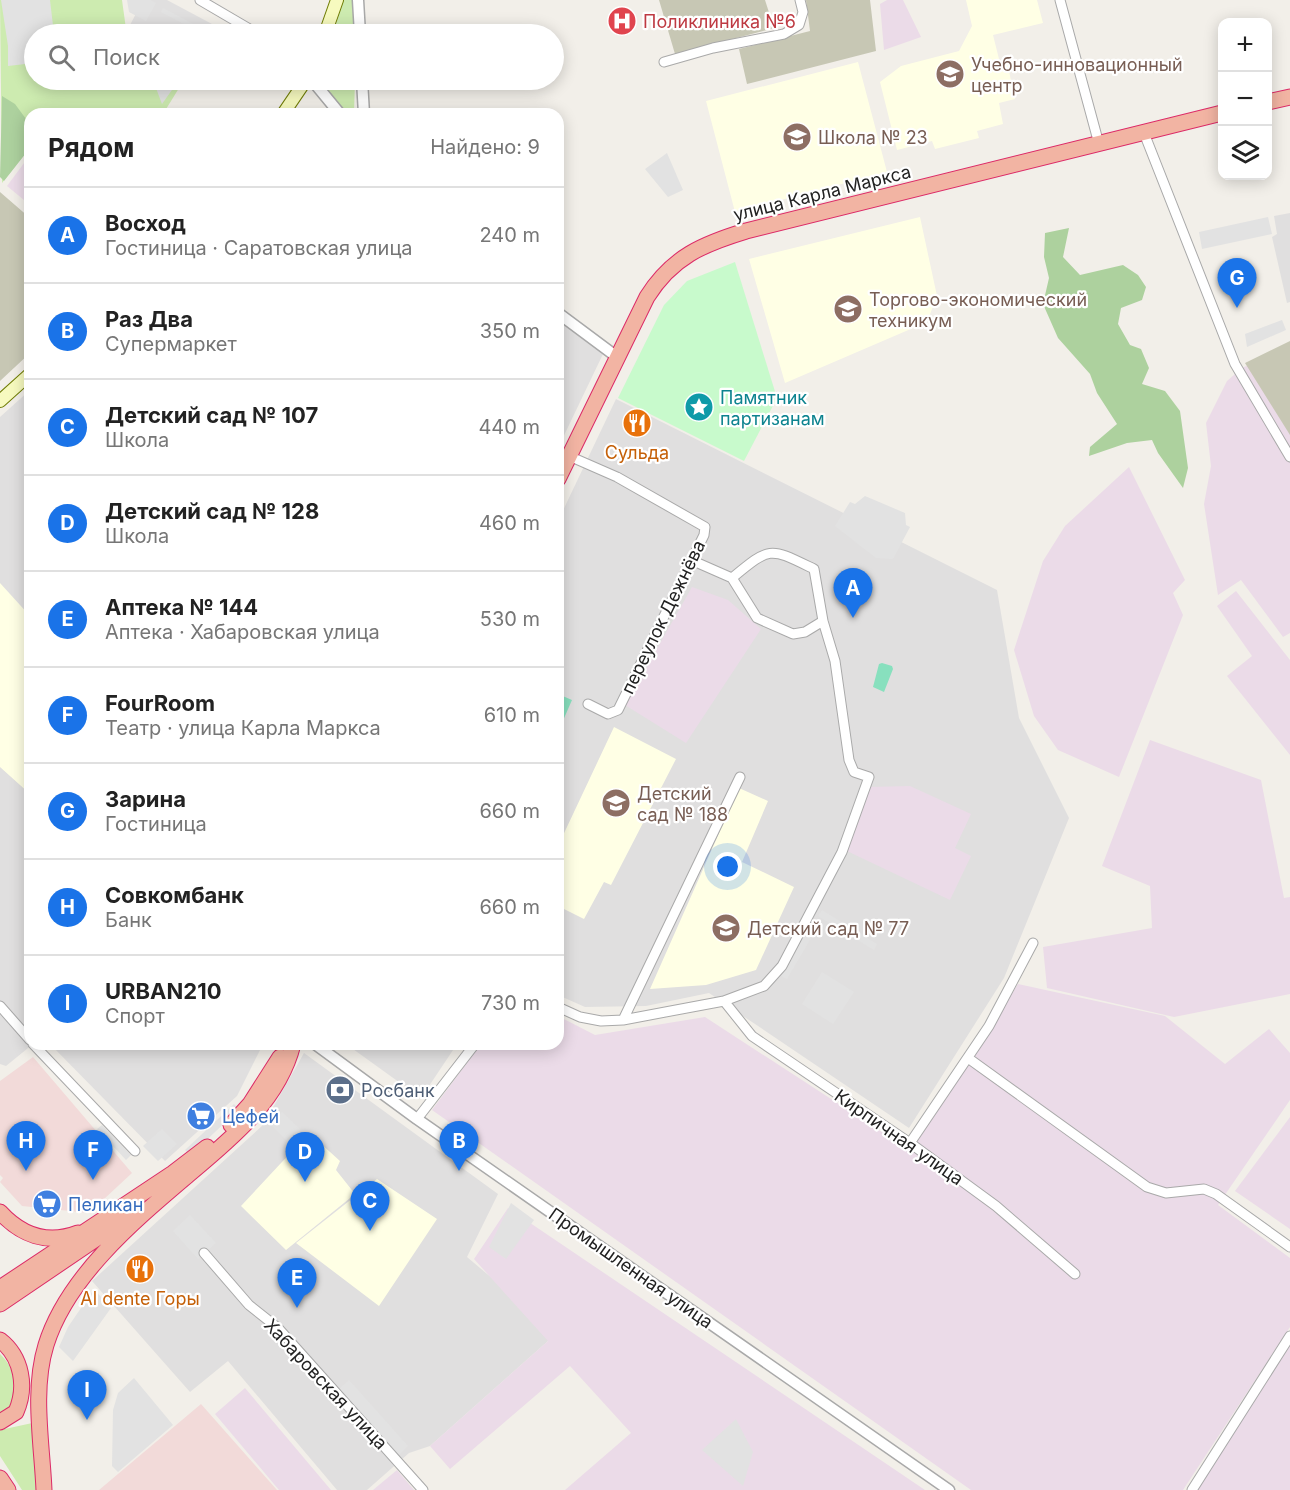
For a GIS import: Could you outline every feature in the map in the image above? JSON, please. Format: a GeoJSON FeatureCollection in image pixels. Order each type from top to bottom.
{"type":"FeatureCollection","features":[{"type":"Feature","properties":{"kind":"highway"},"geometry":{"type":"LineString","coordinates":[[1272,101],[1290,97]]}},
{"type":"Feature","properties":{"kind":"highway","name":"улица Карла Маркса"},"geometry":{"type":"LineString","coordinates":[[564,466],[616,357],[656,282],[696,248],[746,231],[1218,114]]}},
{"type":"Feature","properties":{"kind":"highway"},"geometry":{"type":"LineString","coordinates":[[0,1288],[173,1173],[228,1128],[250,1104],[283,1050]]}},
{"type":"Feature","properties":{"kind":"highway"},"geometry":{"type":"LineString","coordinates":[[44,1490],[41,1377],[46,1346],[61,1309],[74,1287],[113,1245],[258,1111],[289,1062],[292,1050]]}},
{"type":"Feature","properties":{"kind":"highway"},"geometry":{"type":"LineString","coordinates":[[0,1304],[180,1182]]}},
{"type":"Feature","properties":{"kind":"highway"},"geometry":{"type":"LineString","coordinates":[[0,1212],[20,1231],[38,1237],[65,1236],[94,1226]]}},
{"type":"Feature","properties":{"kind":"highway"},"geometry":{"type":"LineString","coordinates":[[0,1340],[18,1364],[22,1390],[16,1412],[0,1422]]}},
{"type":"Feature","properties":{"kind":"highway"},"geometry":{"type":"LineString","coordinates":[[0,1478],[8,1490]]}},
{"type":"Feature","properties":{"kind":"main road"},"geometry":{"type":"LineString","coordinates":[[329,24],[337,0]]}},
{"type":"Feature","properties":{"kind":"main road"},"geometry":{"type":"LineString","coordinates":[[287,108],[299,90]]}},
{"type":"Feature","properties":{"kind":"main road"},"geometry":{"type":"LineString","coordinates":[[0,402],[24,380]]}},
{"type":"Feature","properties":{"kind":"street"},"geometry":{"type":"LineString","coordinates":[[200,0],[241,24]]}},
{"type":"Feature","properties":{"kind":"street"},"geometry":{"type":"LineString","coordinates":[[358,0],[359,24]]}},
{"type":"Feature","properties":{"kind":"street"},"geometry":{"type":"LineString","coordinates":[[664,62],[713,48],[784,34],[800,25],[803,12],[800,0]]}},
{"type":"Feature","properties":{"kind":"street"},"geometry":{"type":"LineString","coordinates":[[1060,0],[1099,144]]}},
{"type":"Feature","properties":{"kind":"street"},"geometry":{"type":"LineString","coordinates":[[320,90],[335,108]]}},
{"type":"Feature","properties":{"kind":"street"},"geometry":{"type":"LineString","coordinates":[[363,90],[364,108]]}},
{"type":"Feature","properties":{"kind":"street"},"geometry":{"type":"LineString","coordinates":[[1144,133],[1235,364],[1290,457]]}},
{"type":"Feature","properties":{"kind":"street"},"geometry":{"type":"LineString","coordinates":[[564,317],[616,357]]}},
{"type":"Feature","properties":{"kind":"street","name":"переулок Дежнёва"},"geometry":{"type":"LineString","coordinates":[[569,456],[616,477],[705,527],[618,710],[608,714],[588,704]]}},
{"type":"Feature","properties":{"kind":"street"},"geometry":{"type":"LineString","coordinates":[[564,1010],[580,1017],[601,1022],[623,1020],[724,1001],[764,986],[782,966],[842,852],[869,777],[854,772],[849,760],[835,661],[823,621],[814,569],[778,552],[758,556],[732,578]]}},
{"type":"Feature","properties":{"kind":"street"},"geometry":{"type":"LineString","coordinates":[[691,560],[732,578],[757,618],[793,634],[805,632],[823,621]]}},
{"type":"Feature","properties":{"kind":"street"},"geometry":{"type":"LineString","coordinates":[[623,1020],[741,777]]}},
{"type":"Feature","properties":{"kind":"street"},"geometry":{"type":"LineString","coordinates":[[910,1143],[989,1026],[1033,943]]}},
{"type":"Feature","properties":{"kind":"street","name":"Кирпичная улица"},"geometry":{"type":"LineString","coordinates":[[724,1001],[752,1036],[910,1143],[996,1206],[1075,1274]]}},
{"type":"Feature","properties":{"kind":"street"},"geometry":{"type":"LineString","coordinates":[[0,1006],[24,1033]]}},
{"type":"Feature","properties":{"kind":"street"},"geometry":{"type":"LineString","coordinates":[[39,1050],[135,1151]]}},
{"type":"Feature","properties":{"kind":"street","name":"Промышленная улица"},"geometry":{"type":"LineString","coordinates":[[323,1050],[417,1119],[949,1490]]}},
{"type":"Feature","properties":{"kind":"street"},"geometry":{"type":"LineString","coordinates":[[417,1119],[470,1050]]}},
{"type":"Feature","properties":{"kind":"street"},"geometry":{"type":"LineString","coordinates":[[968,1058],[1147,1187],[1166,1193],[1204,1189],[1290,1247]]}},
{"type":"Feature","properties":{"kind":"street","name":"Хабаровская улица"},"geometry":{"type":"LineString","coordinates":[[204,1253],[249,1305],[289,1340],[423,1490]]}},
{"type":"Feature","properties":{"kind":"street"},"geometry":{"type":"LineString","coordinates":[[1192,1490],[1290,1336]]}},
{"type":"Feature","properties":{"kind":"shaded area"},"geometry":{"type":"Polygon","coordinates":[[[1,0],[50,0],[53,24],[24,24],[24,64],[8,66],[8,46],[1,0]]]}},
{"type":"Feature","properties":{"kind":"shaded area"},"geometry":{"type":"Polygon","coordinates":[[[127,0],[150,0],[156,3],[146,21],[129,12],[127,0]]]}},
{"type":"Feature","properties":{"kind":"shaded area"},"geometry":{"type":"Polygon","coordinates":[[[143,0],[167,0],[212,24],[131,24],[143,0]]]}},
{"type":"Feature","properties":{"kind":"shaded area"},"geometry":{"type":"Polygon","coordinates":[[[659,0],[765,0],[774,28],[675,54],[659,0]]]}},
{"type":"Feature","properties":{"kind":"shaded area"},"geometry":{"type":"Polygon","coordinates":[[[806,0],[870,0],[876,51],[747,84],[739,49],[810,31],[806,0]]]}},
{"type":"Feature","properties":{"kind":"shaded area"},"geometry":{"type":"Polygon","coordinates":[[[887,0],[903,0],[921,37],[884,50],[880,4],[887,0]]]}},
{"type":"Feature","properties":{"kind":"shaded area","name":"Учебно-инновационный центр"},"geometry":{"type":"Polygon","coordinates":[[[966,0],[1037,0],[1043,23],[993,35],[1000,63],[1007,62],[1015,99],[999,103],[1003,124],[977,131],[979,138],[935,149],[932,141],[897,150],[880,82],[901,66],[959,51],[972,26],[966,0]]]}},
{"type":"Feature","properties":{"kind":"shaded area"},"geometry":{"type":"Polygon","coordinates":[[[163,8],[193,24],[184,24],[161,12],[163,8]]]}},
{"type":"Feature","properties":{"kind":"shaded area","name":"Школа № 23"},"geometry":{"type":"Polygon","coordinates":[[[858,62],[887,172],[735,212],[706,101],[858,62]]]}},
{"type":"Feature","properties":{"kind":"shaded area"},"geometry":{"type":"Polygon","coordinates":[[[157,90],[172,90],[162,104],[157,90]]]}},
{"type":"Feature","properties":{"kind":"shaded area"},"geometry":{"type":"Polygon","coordinates":[[[667,153],[683,190],[668,197],[645,169],[667,153]]]}},
{"type":"Feature","properties":{"kind":"shaded area"},"geometry":{"type":"Polygon","coordinates":[[[24,163],[24,200],[7,186],[24,163]]]}},
{"type":"Feature","properties":{"kind":"shaded area"},"geometry":{"type":"Polygon","coordinates":[[[0,192],[24,213],[24,359],[0,381],[0,192]]]}},
{"type":"Feature","properties":{"kind":"shaded area"},"geometry":{"type":"Polygon","coordinates":[[[1290,213],[1290,302],[1287,303],[1272,237],[1277,234],[1274,216],[1290,213]]]}},
{"type":"Feature","properties":{"kind":"shaded area","name":"Торгово-экономический техникум"},"geometry":{"type":"Polygon","coordinates":[[[920,217],[937,296],[927,322],[785,383],[749,259],[920,217]]]}},
{"type":"Feature","properties":{"kind":"shaded area"},"geometry":{"type":"Polygon","coordinates":[[[1268,217],[1272,234],[1202,249],[1199,232],[1268,217]]]}},
{"type":"Feature","properties":{"kind":"shaded area"},"geometry":{"type":"Polygon","coordinates":[[[1282,320],[1286,330],[1247,347],[1245,334],[1282,320]]]}},
{"type":"Feature","properties":{"kind":"shaded area"},"geometry":{"type":"Polygon","coordinates":[[[564,325],[603,354],[564,435],[564,325]]]}},
{"type":"Feature","properties":{"kind":"shaded area"},"geometry":{"type":"Polygon","coordinates":[[[1290,341],[1290,435],[1245,363],[1290,341]]]}},
{"type":"Feature","properties":{"kind":"shaded area"},"geometry":{"type":"Polygon","coordinates":[[[1290,346],[1290,633],[1283,637],[1241,580],[1218,595],[1204,504],[1211,466],[1206,423],[1227,381],[1242,368],[1290,346]]]}},
{"type":"Feature","properties":{"kind":"shaded area"},"geometry":{"type":"Polygon","coordinates":[[[24,395],[26,1050],[6,1066],[0,1064],[0,417],[24,395]]]}},
{"type":"Feature","properties":{"kind":"shaded area"},"geometry":{"type":"Polygon","coordinates":[[[616,399],[997,590],[1019,718],[1069,818],[1004,978],[909,1128],[709,993],[646,1006],[585,1007],[564,998],[564,508],[616,399]]]}},
{"type":"Feature","properties":{"kind":"shaded area"},"geometry":{"type":"Polygon","coordinates":[[[1129,467],[1185,580],[1173,593],[1183,615],[1119,777],[1058,750],[1034,716],[1014,650],[1043,561],[1065,526],[1129,467]]]}},
{"type":"Feature","properties":{"kind":"shaded area"},"geometry":{"type":"Polygon","coordinates":[[[865,496],[905,513],[906,525],[910,527],[893,559],[876,558],[835,526],[850,502],[855,504],[865,496]]]}},
{"type":"Feature","properties":{"kind":"shaded area"},"geometry":{"type":"Polygon","coordinates":[[[0,583],[24,609],[24,789],[0,767],[0,583]]]}},
{"type":"Feature","properties":{"kind":"shaded area"},"geometry":{"type":"Polygon","coordinates":[[[692,587],[728,600],[761,629],[686,743],[625,705],[692,587]]]}},
{"type":"Feature","properties":{"kind":"shaded area"},"geometry":{"type":"Polygon","coordinates":[[[1236,591],[1290,660],[1290,755],[1227,676],[1252,656],[1217,606],[1236,591]]]}},
{"type":"Feature","properties":{"kind":"shaded area","name":"Детский сад № 188"},"geometry":{"type":"Polygon","coordinates":[[[614,727],[676,759],[611,885],[604,882],[584,919],[564,909],[564,833],[614,727]]]}},
{"type":"Feature","properties":{"kind":"shaded area"},"geometry":{"type":"Polygon","coordinates":[[[1150,740],[1261,780],[1284,898],[1290,897],[1290,994],[1174,1017],[1047,988],[1043,947],[1152,928],[1150,886],[1102,866],[1150,740]]]}},
{"type":"Feature","properties":{"kind":"shaded area"},"geometry":{"type":"Polygon","coordinates":[[[910,786],[971,814],[955,848],[971,856],[950,900],[847,851],[869,787],[910,786]]]}},
{"type":"Feature","properties":{"kind":"shaded area","name":"Детский сад № 77"},"geometry":{"type":"Polygon","coordinates":[[[739,788],[768,801],[742,862],[794,887],[756,970],[706,985],[650,989],[739,788]]]}},
{"type":"Feature","properties":{"kind":"shaded area"},"geometry":{"type":"Polygon","coordinates":[[[822,910],[877,944],[874,950],[818,916],[822,910]]]}},
{"type":"Feature","properties":{"kind":"shaded area"},"geometry":{"type":"Polygon","coordinates":[[[808,929],[814,933],[787,979],[781,976],[808,929]]]}},
{"type":"Feature","properties":{"kind":"shaded area"},"geometry":{"type":"Polygon","coordinates":[[[822,972],[854,992],[833,1024],[802,1004],[822,972]]]}},
{"type":"Feature","properties":{"kind":"shaded area"},"geometry":{"type":"Polygon","coordinates":[[[1018,984],[1165,1016],[1225,1064],[1269,1029],[1290,1053],[1290,1100],[1218,1205],[1290,1258],[1290,1327],[1183,1490],[971,1490],[432,1110],[477,1050],[564,1050],[564,1019],[595,1035],[705,1017],[911,1151],[1018,984]]]}},
{"type":"Feature","properties":{"kind":"shaded area"},"geometry":{"type":"Polygon","coordinates":[[[56,1050],[260,1050],[237,1096],[165,1161],[56,1050]]]}},
{"type":"Feature","properties":{"kind":"shaded area"},"geometry":{"type":"Polygon","coordinates":[[[354,1050],[453,1050],[421,1098],[354,1050]]]}},
{"type":"Feature","properties":{"kind":"shaded area"},"geometry":{"type":"Polygon","coordinates":[[[304,1053],[498,1194],[467,1257],[557,1333],[430,1446],[409,1453],[367,1490],[337,1490],[228,1361],[190,1392],[92,1281],[263,1125],[304,1053]]]}},
{"type":"Feature","properties":{"kind":"shaded area"},"geometry":{"type":"Polygon","coordinates":[[[33,1057],[132,1173],[89,1213],[22,1206],[0,1182],[3,1178],[0,1175],[0,1081],[33,1057]]]}},
{"type":"Feature","properties":{"kind":"shaded area"},"geometry":{"type":"Polygon","coordinates":[[[234,1104],[239,1109],[190,1156],[185,1150],[234,1104]]]}},
{"type":"Feature","properties":{"kind":"shaded area"},"geometry":{"type":"Polygon","coordinates":[[[282,1112],[301,1130],[289,1143],[270,1124],[282,1112]]]}},
{"type":"Feature","properties":{"kind":"shaded area"},"geometry":{"type":"Polygon","coordinates":[[[1290,1117],[1290,1229],[1235,1191],[1290,1117]]]}},
{"type":"Feature","properties":{"kind":"shaded area"},"geometry":{"type":"Polygon","coordinates":[[[102,1125],[131,1155],[126,1160],[97,1129],[102,1125]]]}},
{"type":"Feature","properties":{"kind":"shaded area"},"geometry":{"type":"Polygon","coordinates":[[[162,1129],[177,1144],[158,1161],[143,1146],[162,1129]]]}},
{"type":"Feature","properties":{"kind":"shaded area"},"geometry":{"type":"Polygon","coordinates":[[[309,1133],[340,1161],[336,1170],[355,1194],[286,1250],[241,1206],[309,1133]]]}},
{"type":"Feature","properties":{"kind":"shaded area"},"geometry":{"type":"Polygon","coordinates":[[[377,1179],[437,1219],[379,1306],[296,1243],[377,1179]]]}},
{"type":"Feature","properties":{"kind":"shaded area"},"geometry":{"type":"Polygon","coordinates":[[[511,1203],[534,1220],[506,1259],[489,1247],[511,1203]]]}},
{"type":"Feature","properties":{"kind":"shaded area"},"geometry":{"type":"Polygon","coordinates":[[[508,1208],[925,1490],[565,1490],[631,1433],[570,1366],[450,1469],[430,1446],[548,1341],[474,1259],[508,1208]]]}},
{"type":"Feature","properties":{"kind":"shaded area"},"geometry":{"type":"Polygon","coordinates":[[[190,1215],[216,1243],[198,1259],[173,1231],[190,1215]]]}},
{"type":"Feature","properties":{"kind":"shaded area"},"geometry":{"type":"Polygon","coordinates":[[[94,1289],[111,1308],[73,1361],[59,1347],[68,1327],[94,1289]]]}},
{"type":"Feature","properties":{"kind":"shaded area"},"geometry":{"type":"Polygon","coordinates":[[[1290,1343],[1290,1490],[1194,1490],[1290,1343]]]}},
{"type":"Feature","properties":{"kind":"shaded area"},"geometry":{"type":"Polygon","coordinates":[[[134,1378],[173,1425],[118,1472],[112,1466],[113,1410],[118,1393],[134,1378]]]}},
{"type":"Feature","properties":{"kind":"shaded area"},"geometry":{"type":"Polygon","coordinates":[[[349,1380],[408,1446],[399,1455],[339,1389],[349,1380]]]}},
{"type":"Feature","properties":{"kind":"shaded area"},"geometry":{"type":"Polygon","coordinates":[[[245,1388],[331,1490],[279,1490],[215,1414],[245,1388]]]}},
{"type":"Feature","properties":{"kind":"shaded area"},"geometry":{"type":"Polygon","coordinates":[[[201,1404],[277,1490],[99,1490],[201,1404]]]}},
{"type":"Feature","properties":{"kind":"shaded area"},"geometry":{"type":"Polygon","coordinates":[[[736,1419],[753,1452],[743,1486],[702,1450],[736,1419]]]}},
{"type":"Feature","properties":{"kind":"shaded area"},"geometry":{"type":"Polygon","coordinates":[[[397,1470],[414,1490],[373,1490],[397,1470]]]}},
{"type":"Feature","properties":{"kind":"green space"},"geometry":{"type":"Polygon","coordinates":[[[0,0],[122,0],[125,24],[24,24],[24,90],[178,90],[167,108],[24,108],[24,155],[2,183],[0,0]]]}},
{"type":"Feature","properties":{"kind":"green space"},"geometry":{"type":"Polygon","coordinates":[[[343,0],[353,0],[355,24],[336,24],[343,0]]]}},
{"type":"Feature","properties":{"kind":"green space"},"geometry":{"type":"Polygon","coordinates":[[[328,90],[355,90],[354,108],[343,108],[328,90]]]}},
{"type":"Feature","properties":{"kind":"green space"},"geometry":{"type":"Polygon","coordinates":[[[2,96],[15,104],[24,116],[24,156],[4,181],[0,177],[2,96]]]}},
{"type":"Feature","properties":{"kind":"green space"},"geometry":{"type":"Polygon","coordinates":[[[1069,228],[1063,257],[1080,275],[1123,265],[1138,275],[1146,287],[1142,300],[1121,308],[1118,324],[1130,345],[1141,349],[1149,368],[1142,384],[1165,391],[1180,411],[1188,468],[1183,488],[1158,453],[1152,440],[1127,443],[1089,456],[1090,447],[1117,424],[1097,393],[1090,374],[1058,338],[1043,304],[1049,278],[1044,257],[1045,233],[1069,228]]]}},
{"type":"Feature","properties":{"kind":"green space"},"geometry":{"type":"Polygon","coordinates":[[[735,262],[777,398],[744,461],[618,398],[664,305],[687,281],[735,262]]]}},
{"type":"Feature","properties":{"kind":"green space"},"geometry":{"type":"Polygon","coordinates":[[[879,664],[892,666],[893,669],[884,692],[873,687],[879,664]]]}},
{"type":"Feature","properties":{"kind":"green space"},"geometry":{"type":"Polygon","coordinates":[[[564,697],[572,700],[564,718],[564,697]]]}},
{"type":"Feature","properties":{"kind":"green space"},"geometry":{"type":"Polygon","coordinates":[[[0,1354],[11,1369],[16,1386],[13,1403],[0,1416],[0,1354]]]}},
{"type":"Feature","properties":{"kind":"green space"},"geometry":{"type":"Polygon","coordinates":[[[37,1422],[38,1490],[22,1490],[0,1456],[0,1430],[37,1422]]]}},
{"type":"Feature","properties":{"kind":"place","name":"Поликлиника №6"},"geometry":{"type":"Point","coordinates":[622,21]}},
{"type":"Feature","properties":{"kind":"place","name":"Учебно-инновационный центр"},"geometry":{"type":"Point","coordinates":[950,74]}},
{"type":"Feature","properties":{"kind":"place","name":"Школа № 23"},"geometry":{"type":"Point","coordinates":[797,137]}},
{"type":"Feature","properties":{"kind":"place","name":"Зарина"},"geometry":{"type":"Point","coordinates":[1237,308]}},
{"type":"Feature","properties":{"kind":"place","name":"Торгово-экономический техникум"},"geometry":{"type":"Point","coordinates":[848,309]}},
{"type":"Feature","properties":{"kind":"place","name":"Памятник партизанам"},"geometry":{"type":"Point","coordinates":[699,407]}},
{"type":"Feature","properties":{"kind":"place","name":"Сульда"},"geometry":{"type":"Point","coordinates":[637,423]}},
{"type":"Feature","properties":{"kind":"place","name":"Восход"},"geometry":{"type":"Point","coordinates":[853,618]}},
{"type":"Feature","properties":{"kind":"place","name":"Детский сад № 188"},"geometry":{"type":"Point","coordinates":[616,803]}},
{"type":"Feature","properties":{"kind":"place","name":"Детский сад № 77"},"geometry":{"type":"Point","coordinates":[726,928]}},
{"type":"Feature","properties":{"kind":"place","name":"Росбанк"},"geometry":{"type":"Point","coordinates":[340,1090]}},
{"type":"Feature","properties":{"kind":"place","name":"Цефей"},"geometry":{"type":"Point","coordinates":[201,1116]}},
{"type":"Feature","properties":{"kind":"place","name":"Совкомбанк"},"geometry":{"type":"Point","coordinates":[26,1171]}},
{"type":"Feature","properties":{"kind":"place","name":"Раз Два"},"geometry":{"type":"Point","coordinates":[459,1171]}},
{"type":"Feature","properties":{"kind":"place","name":"FourRoom"},"geometry":{"type":"Point","coordinates":[93,1180]}},
{"type":"Feature","properties":{"kind":"place","name":"Детский сад № 128"},"geometry":{"type":"Point","coordinates":[305,1182]}},
{"type":"Feature","properties":{"kind":"place","name":"Пеликан"},"geometry":{"type":"Point","coordinates":[47,1204]}},
{"type":"Feature","properties":{"kind":"place","name":"Детский сад № 107"},"geometry":{"type":"Point","coordinates":[370,1231]}},
{"type":"Feature","properties":{"kind":"place","name":"Al dente Горы"},"geometry":{"type":"Point","coordinates":[140,1269]}},
{"type":"Feature","properties":{"kind":"place","name":"Аптека № 144"},"geometry":{"type":"Point","coordinates":[297,1308]}},
{"type":"Feature","properties":{"kind":"place","name":"URBAN210"},"geometry":{"type":"Point","coordinates":[87,1420]}}]}
